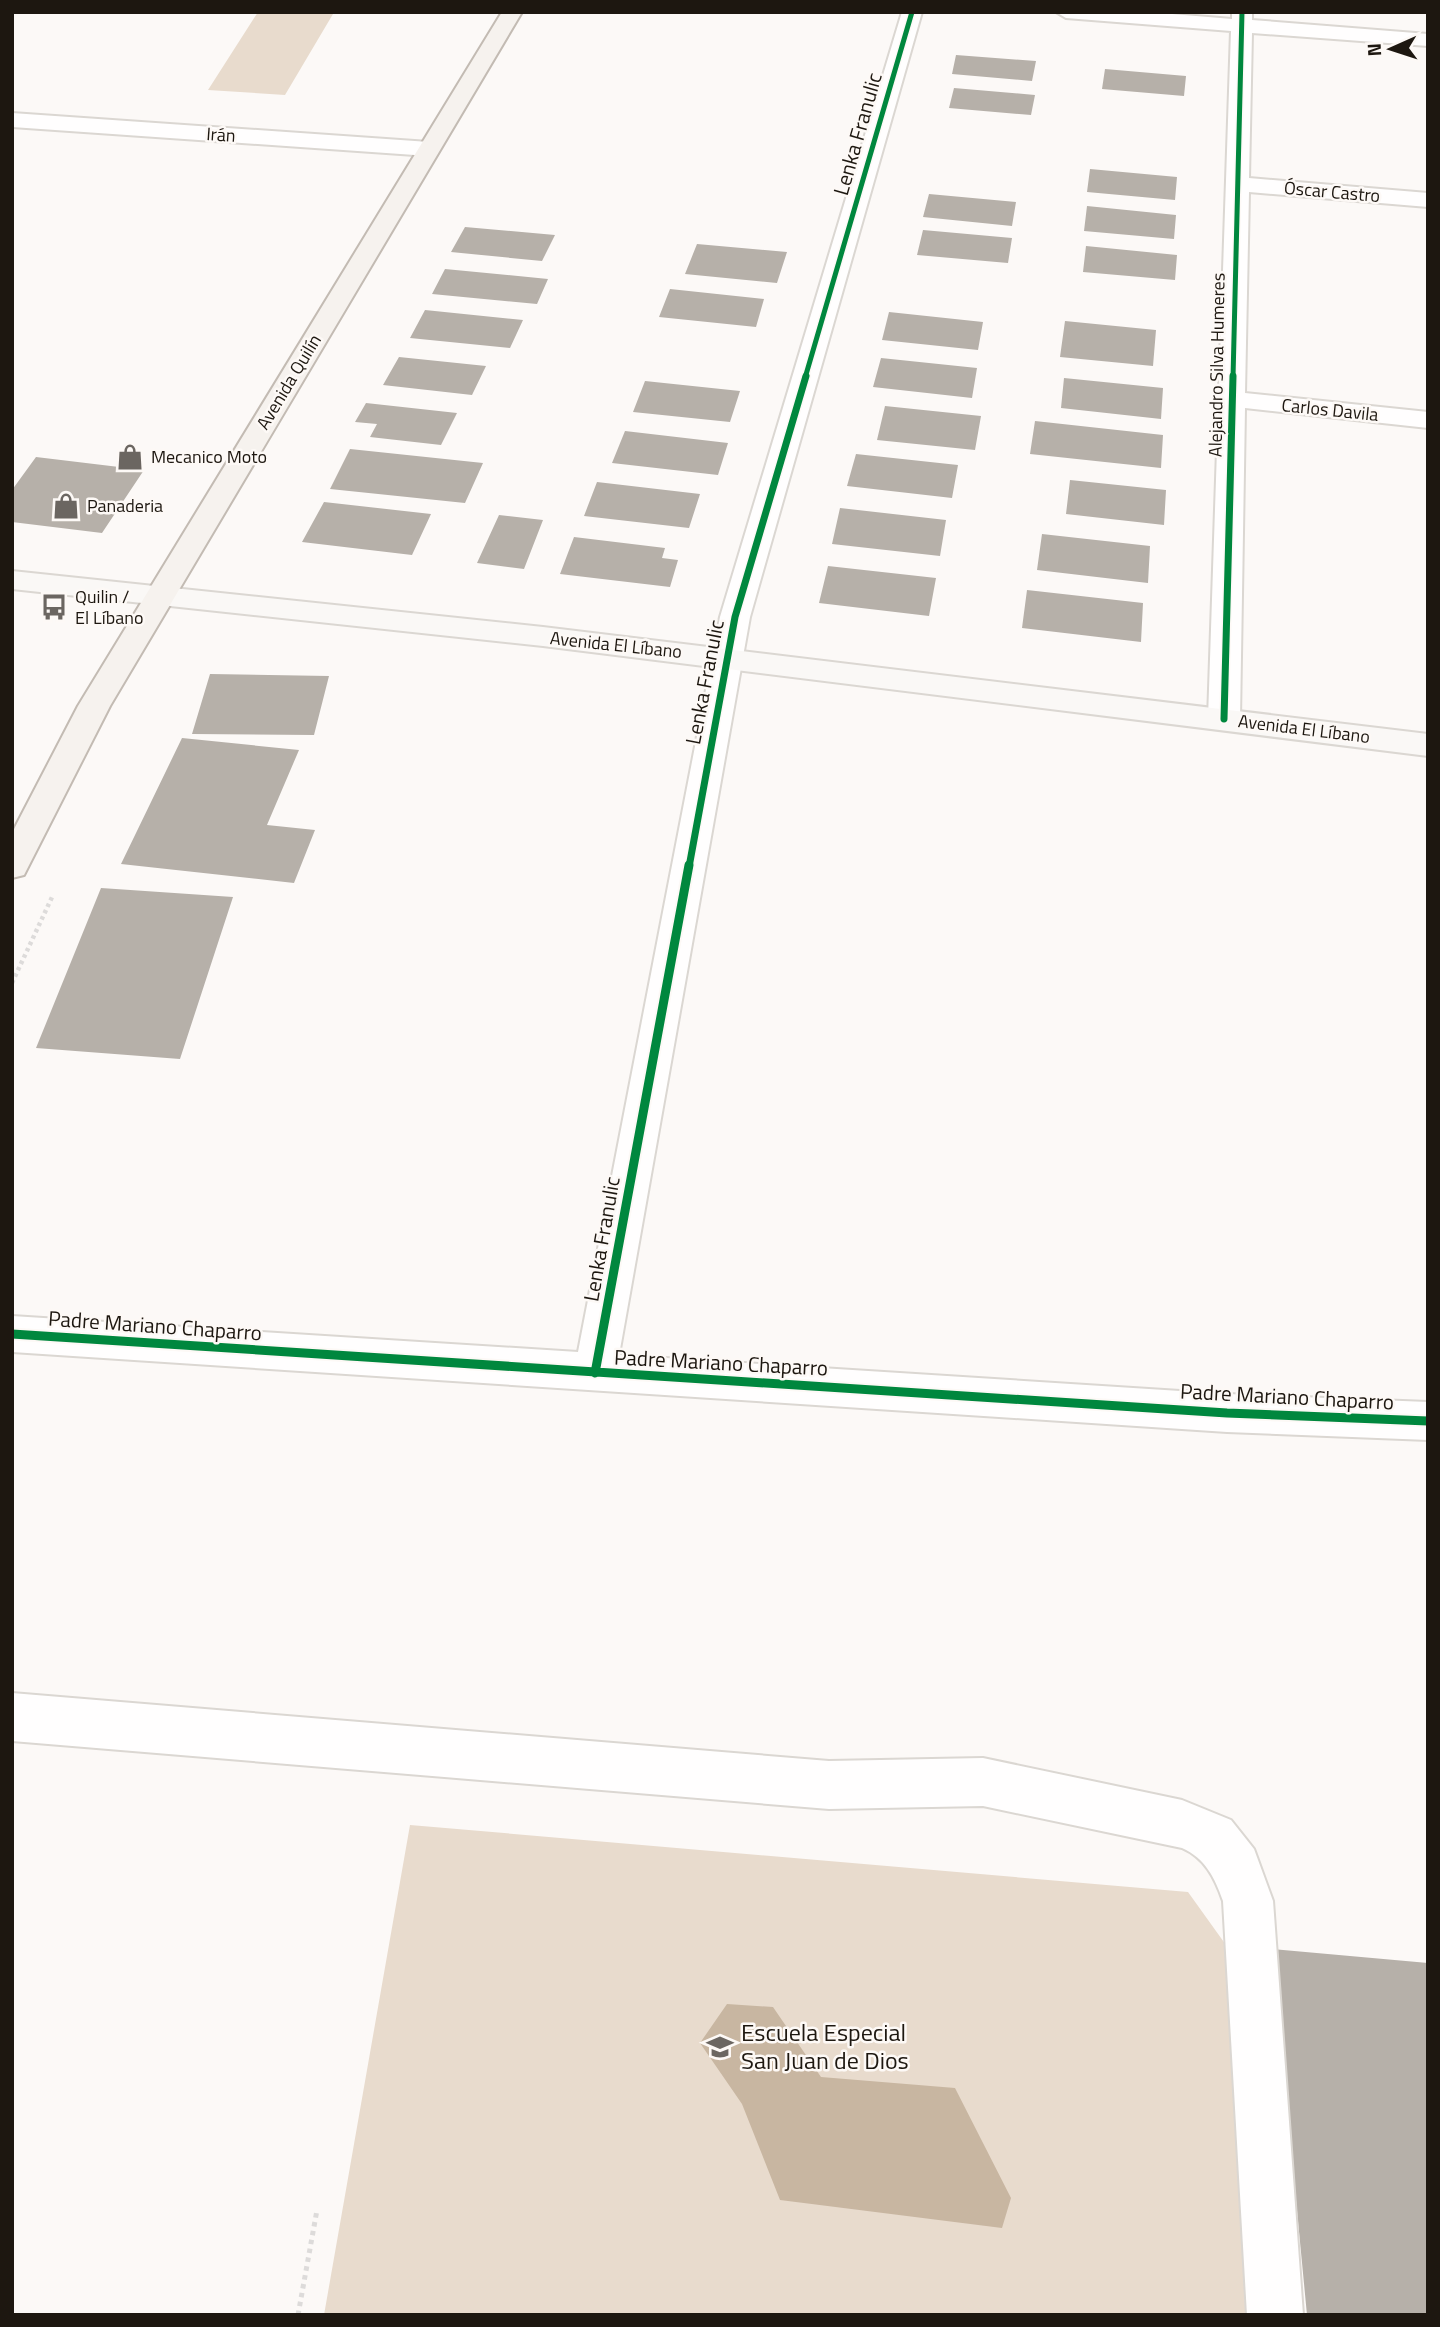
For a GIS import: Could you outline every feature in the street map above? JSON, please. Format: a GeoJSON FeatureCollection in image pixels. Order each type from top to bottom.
{"type":"FeatureCollection","features":[{"type":"Feature","properties":{"kind":"main road","name":"Avenida Quilín"},"geometry":{"type":"LineString","coordinates":[[12,866],[94,706],[512,12]]}},
{"type":"Feature","properties":{"kind":"main road","name":"Avenida El Líbano"},"geometry":{"type":"LineString","coordinates":[[12,580],[161,593],[727,657],[1428,744]]}},
{"type":"Feature","properties":{"kind":"street","name":"Lenka Franulic"},"geometry":{"type":"LineString","coordinates":[[595,1373],[735,617],[912,12]]}},
{"type":"Feature","properties":{"kind":"street"},"geometry":{"type":"LineString","coordinates":[[1066,12],[1241,19],[1428,40]]}},
{"type":"Feature","properties":{"kind":"street","name":"Alejandro Silva Humeres"},"geometry":{"type":"LineString","coordinates":[[1224,719],[1241,19]]}},
{"type":"Feature","properties":{"kind":"street","name":"Irán"},"geometry":{"type":"LineString","coordinates":[[12,120],[429,149]]}},
{"type":"Feature","properties":{"kind":"street","name":"Óscar Castro"},"geometry":{"type":"LineString","coordinates":[[1237,184],[1428,200]]}},
{"type":"Feature","properties":{"kind":"street","name":"Carlos Davila"},"geometry":{"type":"LineString","coordinates":[[1232,399],[1428,420]]}},
{"type":"Feature","properties":{"kind":"street","name":"Padre Mariano Chaparro"},"geometry":{"type":"LineString","coordinates":[[12,1334],[1227,1413],[1428,1421]]}},
{"type":"Feature","properties":{"kind":"street"},"geometry":{"type":"LineString","coordinates":[[12,1717],[829,1785],[983,1782],[1182,1824],[1214,1837],[1236,1867],[1248,1901],[1275,2315]]}},
{"type":"Feature","properties":{"kind":"path"},"geometry":{"type":"LineString","coordinates":[[298,2315],[317,2210]]}},
{"type":"Feature","properties":{"kind":"shaded area"},"geometry":{"type":"Polygon","coordinates":[[[258,12],[333,14],[285,95],[208,90],[258,12]]]}},
{"type":"Feature","properties":{"kind":"shaded area"},"geometry":{"type":"Polygon","coordinates":[[[410,1825],[1188,1892],[1226,1945],[1257,2315],[324,2315],[410,1825]]]}},
{"type":"Feature","properties":{"kind":"shaded area"},"geometry":{"type":"Polygon","coordinates":[[[727,2004],[773,2007],[821,2077],[955,2088],[1011,2198],[1002,2228],[780,2200],[742,2104],[700,2043],[727,2004]]]}},
{"type":"Feature","properties":{"kind":"building"},"geometry":{"type":"Polygon","coordinates":[[[956,55],[1036,61],[1032,81],[952,74],[956,55]]]}},
{"type":"Feature","properties":{"kind":"building"},"geometry":{"type":"Polygon","coordinates":[[[1105,69],[1186,76],[1184,96],[1102,89],[1105,69]]]}},
{"type":"Feature","properties":{"kind":"building"},"geometry":{"type":"Polygon","coordinates":[[[954,88],[1035,95],[1031,115],[949,108],[954,88]]]}},
{"type":"Feature","properties":{"kind":"building"},"geometry":{"type":"Polygon","coordinates":[[[1090,169],[1177,177],[1175,200],[1087,192],[1090,169]]]}},
{"type":"Feature","properties":{"kind":"building"},"geometry":{"type":"Polygon","coordinates":[[[929,194],[1016,202],[1012,226],[923,217],[929,194]]]}},
{"type":"Feature","properties":{"kind":"building"},"geometry":{"type":"Polygon","coordinates":[[[1087,206],[1176,215],[1174,239],[1084,231],[1087,206]]]}},
{"type":"Feature","properties":{"kind":"building"},"geometry":{"type":"Polygon","coordinates":[[[465,227],[555,235],[542,261],[451,252],[465,227]]]}},
{"type":"Feature","properties":{"kind":"building"},"geometry":{"type":"Polygon","coordinates":[[[923,230],[1012,238],[1008,263],[917,255],[923,230]]]}},
{"type":"Feature","properties":{"kind":"building"},"geometry":{"type":"Polygon","coordinates":[[[697,244],[787,252],[777,283],[685,274],[697,244]]]}},
{"type":"Feature","properties":{"kind":"building"},"geometry":{"type":"Polygon","coordinates":[[[1086,246],[1177,255],[1175,280],[1083,272],[1086,246]]]}},
{"type":"Feature","properties":{"kind":"building"},"geometry":{"type":"Polygon","coordinates":[[[445,269],[548,279],[537,304],[432,294],[445,269]]]}},
{"type":"Feature","properties":{"kind":"building"},"geometry":{"type":"Polygon","coordinates":[[[670,289],[764,299],[756,327],[659,317],[670,289]]]}},
{"type":"Feature","properties":{"kind":"building"},"geometry":{"type":"Polygon","coordinates":[[[425,310],[523,320],[510,348],[410,338],[425,310]]]}},
{"type":"Feature","properties":{"kind":"building"},"geometry":{"type":"Polygon","coordinates":[[[889,312],[983,322],[978,350],[882,340],[889,312]]]}},
{"type":"Feature","properties":{"kind":"building"},"geometry":{"type":"Polygon","coordinates":[[[1065,321],[1156,330],[1153,366],[1060,357],[1065,321]]]}},
{"type":"Feature","properties":{"kind":"building"},"geometry":{"type":"Polygon","coordinates":[[[399,357],[486,366],[472,395],[383,385],[399,357]]]}},
{"type":"Feature","properties":{"kind":"building"},"geometry":{"type":"Polygon","coordinates":[[[881,358],[977,368],[972,398],[873,387],[881,358]]]}},
{"type":"Feature","properties":{"kind":"building"},"geometry":{"type":"Polygon","coordinates":[[[1064,378],[1163,388],[1161,419],[1061,408],[1064,378]]]}},
{"type":"Feature","properties":{"kind":"building"},"geometry":{"type":"Polygon","coordinates":[[[645,381],[740,391],[730,422],[633,412],[645,381]]]}},
{"type":"Feature","properties":{"kind":"building"},"geometry":{"type":"Polygon","coordinates":[[[366,403],[457,413],[441,445],[370,437],[377,424],[355,422],[366,403]]]}},
{"type":"Feature","properties":{"kind":"building"},"geometry":{"type":"Polygon","coordinates":[[[885,406],[981,416],[975,450],[877,440],[885,406]]]}},
{"type":"Feature","properties":{"kind":"building"},"geometry":{"type":"Polygon","coordinates":[[[1035,421],[1163,435],[1161,468],[1030,454],[1035,421]]]}},
{"type":"Feature","properties":{"kind":"building"},"geometry":{"type":"Polygon","coordinates":[[[625,431],[728,443],[718,475],[612,463],[625,431]]]}},
{"type":"Feature","properties":{"kind":"building"},"geometry":{"type":"Polygon","coordinates":[[[350,449],[483,463],[465,503],[330,489],[350,449]]]}},
{"type":"Feature","properties":{"kind":"building"},"geometry":{"type":"Polygon","coordinates":[[[856,454],[958,465],[952,498],[847,486],[856,454]]]}},
{"type":"Feature","properties":{"kind":"building","name":"Panaderia"},"geometry":{"type":"Polygon","coordinates":[[[36,457],[144,470],[102,533],[12,522],[12,490],[36,457]]]}},
{"type":"Feature","properties":{"kind":"building"},"geometry":{"type":"Polygon","coordinates":[[[1070,480],[1166,490],[1164,525],[1066,514],[1070,480]]]}},
{"type":"Feature","properties":{"kind":"building"},"geometry":{"type":"Polygon","coordinates":[[[597,482],[700,494],[689,528],[584,516],[597,482]]]}},
{"type":"Feature","properties":{"kind":"building"},"geometry":{"type":"Polygon","coordinates":[[[324,502],[431,514],[412,555],[302,542],[324,502]]]}},
{"type":"Feature","properties":{"kind":"building"},"geometry":{"type":"Polygon","coordinates":[[[840,508],[946,520],[940,556],[832,544],[840,508]]]}},
{"type":"Feature","properties":{"kind":"building"},"geometry":{"type":"Polygon","coordinates":[[[499,515],[543,520],[524,569],[477,563],[499,515]]]}},
{"type":"Feature","properties":{"kind":"building"},"geometry":{"type":"Polygon","coordinates":[[[1042,534],[1150,546],[1148,583],[1037,570],[1042,534]]]}},
{"type":"Feature","properties":{"kind":"building"},"geometry":{"type":"Polygon","coordinates":[[[574,537],[665,548],[662,558],[678,560],[670,587],[560,574],[574,537]]]}},
{"type":"Feature","properties":{"kind":"building"},"geometry":{"type":"Polygon","coordinates":[[[828,566],[936,578],[929,616],[819,603],[828,566]]]}},
{"type":"Feature","properties":{"kind":"building"},"geometry":{"type":"Polygon","coordinates":[[[1027,590],[1143,603],[1141,642],[1022,628],[1027,590]]]}},
{"type":"Feature","properties":{"kind":"building"},"geometry":{"type":"Polygon","coordinates":[[[210,674],[329,676],[314,735],[192,734],[210,674]]]}},
{"type":"Feature","properties":{"kind":"building"},"geometry":{"type":"Polygon","coordinates":[[[182,738],[299,750],[267,825],[315,830],[294,883],[121,864],[182,738]]]}},
{"type":"Feature","properties":{"kind":"building"},"geometry":{"type":"Polygon","coordinates":[[[101,888],[233,897],[180,1059],[36,1048],[101,888]]]}},
{"type":"Feature","properties":{"kind":"building"},"geometry":{"type":"Polygon","coordinates":[[[1272,1949],[1428,1963],[1428,2315],[1307,2315],[1272,1949]]]}},
{"type":"Feature","properties":{"kind":"cycle path"},"geometry":{"type":"LineString","coordinates":[[595,1373],[735,617],[912,12]]}},
{"type":"Feature","properties":{"kind":"cycle path"},"geometry":{"type":"LineString","coordinates":[[1224,719],[1242,12]]}},
{"type":"Feature","properties":{"kind":"cycle path"},"geometry":{"type":"LineString","coordinates":[[12,1334],[1227,1413],[1428,1421]]}},
{"type":"Feature","properties":{"kind":"place","name":"Mecanico Moto"},"geometry":{"type":"Point","coordinates":[130,457]}},
{"type":"Feature","properties":{"kind":"place","name":"Panaderia"},"geometry":{"type":"Point","coordinates":[66,506]}},
{"type":"Feature","properties":{"kind":"place","name":"Quilin / El Líbano"},"geometry":{"type":"Point","coordinates":[54,607]}},
{"type":"Feature","properties":{"kind":"place","name":"Escuela Especial San Juan de Dios"},"geometry":{"type":"Point","coordinates":[720,2047]}}]}
